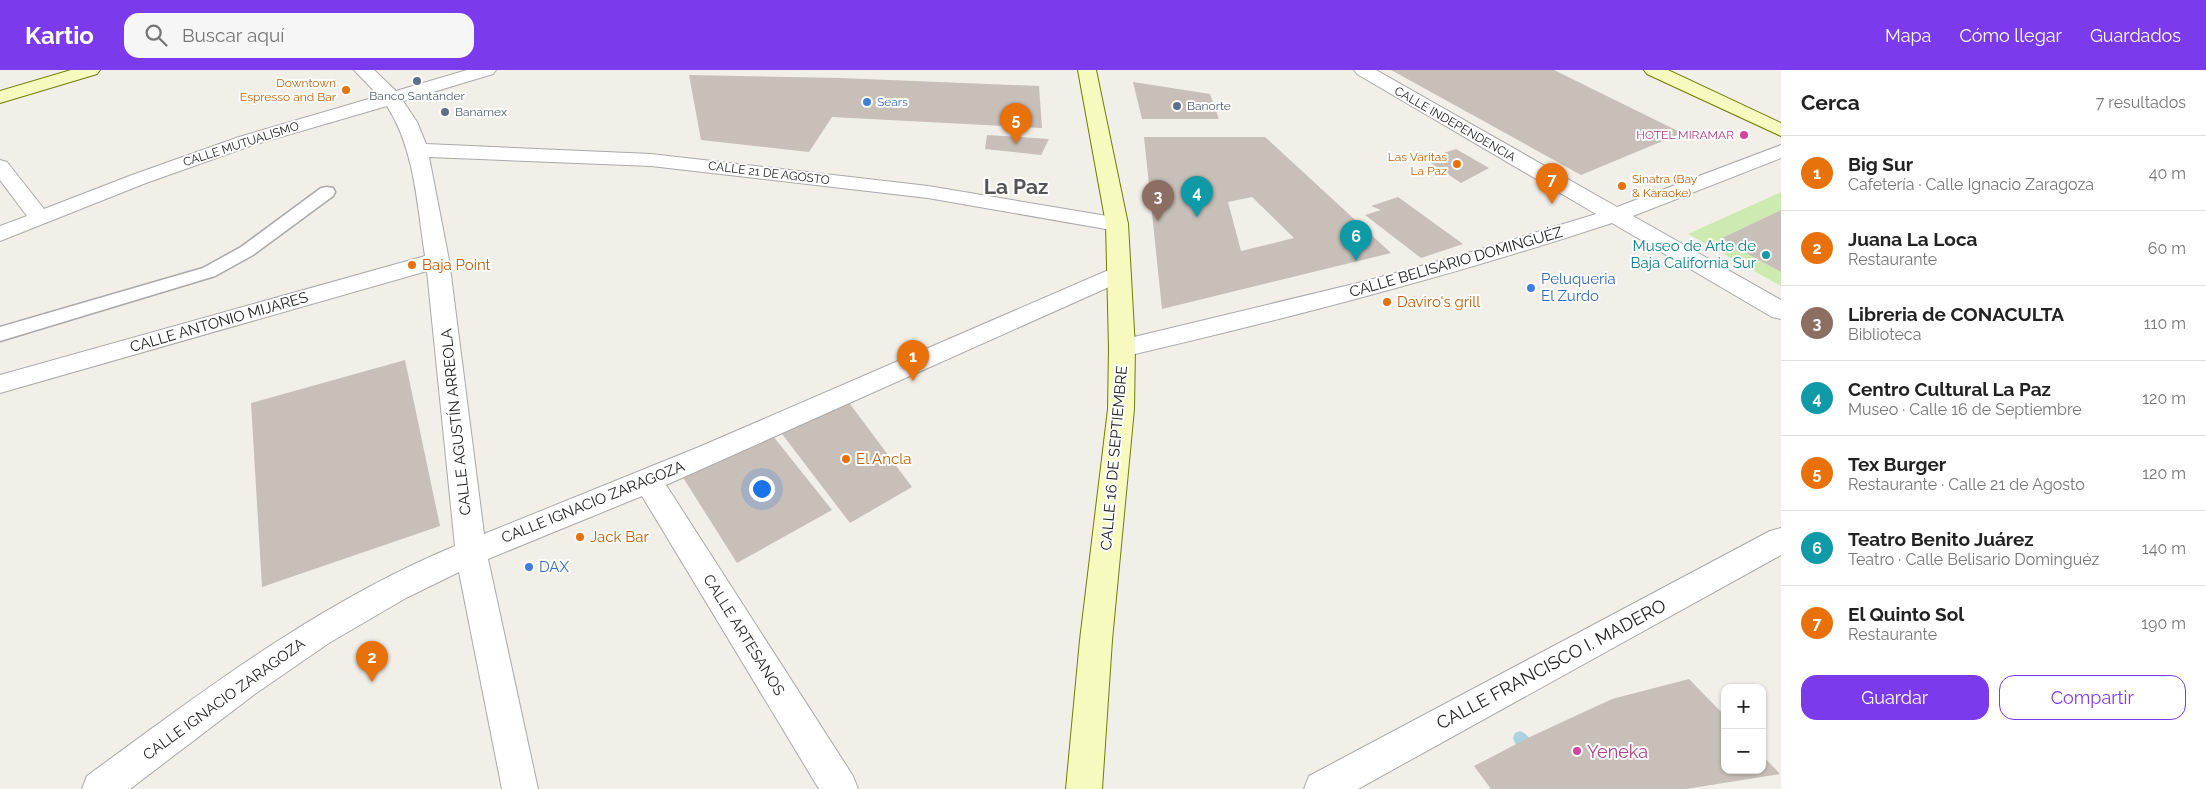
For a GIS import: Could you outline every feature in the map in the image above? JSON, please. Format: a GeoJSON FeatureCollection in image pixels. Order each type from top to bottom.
{"type":"FeatureCollection","features":[{"type":"Feature","properties":{"kind":"street"},"geometry":{"type":"LineString","coordinates":[[0,97],[91,70]]}},
{"type":"Feature","properties":{"kind":"street","name":"CALLE AGUSTÍN ARREOLA"},"geometry":{"type":"LineString","coordinates":[[363,70],[391,97],[408,122],[418,150],[438,260],[471,552],[520,789]]}},
{"type":"Feature","properties":{"kind":"street","name":"CALLE MUTUALISMO"},"geometry":{"type":"LineString","coordinates":[[0,234],[246,141],[487,70]]}},
{"type":"Feature","properties":{"kind":"street","name":"CALLE 16 DE SEPTIEMBRE"},"geometry":{"type":"LineString","coordinates":[[1084,789],[1096,640],[1121,409],[1122,348],[1117,224],[1105,155],[1086,70]]}},
{"type":"Feature","properties":{"kind":"street","name":"CALLE INDEPENDENCIA"},"geometry":{"type":"LineString","coordinates":[[1363,70],[1613,216],[1781,311]]}},
{"type":"Feature","properties":{"kind":"street"},"geometry":{"type":"LineString","coordinates":[[1653,70],[1781,130]]}},
{"type":"Feature","properties":{"kind":"street","name":"CALLE 21 DE AGOSTO"},"geometry":{"type":"LineString","coordinates":[[418,150],[651,160],[928,192],[1117,224]]}},
{"type":"Feature","properties":{"kind":"street","name":"CALLE BELISARIO DOMINGUÉZ"},"geometry":{"type":"LineString","coordinates":[[1122,348],[1236,323],[1378,286],[1613,216],[1781,151]]}},
{"type":"Feature","properties":{"kind":"street"},"geometry":{"type":"LineString","coordinates":[[0,166],[39,218]]}},
{"type":"Feature","properties":{"kind":"street","name":"CALLE ANTONIO MIJARES"},"geometry":{"type":"LineString","coordinates":[[0,384],[438,260]]}},
{"type":"Feature","properties":{"kind":"street","name":"CALLE IGNACIO ZARAGOZA"},"geometry":{"type":"LineString","coordinates":[[100,789],[255,673],[394,589],[471,552],[648,481],[1119,274]]}},
{"type":"Feature","properties":{"kind":"street","name":"CALLE ARTESANOS"},"geometry":{"type":"LineString","coordinates":[[648,481],[840,789]]}},
{"type":"Feature","properties":{"kind":"street","name":"CALLE FRANCISCO I. MADERO"},"geometry":{"type":"LineString","coordinates":[[1322,789],[1781,540]]}},
{"type":"Feature","properties":{"kind":"lane"},"geometry":{"type":"LineString","coordinates":[[0,334],[209,272],[247,251],[326,192]]}},
{"type":"Feature","properties":{"kind":"green space"},"geometry":{"type":"Polygon","coordinates":[[[1781,192],[1781,210],[1720,239],[1781,272],[1781,286],[1688,234],[1781,192]]]}},
{"type":"Feature","properties":{"kind":"building"},"geometry":{"type":"Polygon","coordinates":[[[1391,70],[1554,70],[1682,133],[1581,175],[1391,70]]]}},
{"type":"Feature","properties":{"kind":"building","name":"Sears"},"geometry":{"type":"Polygon","coordinates":[[[689,75],[841,78],[1039,86],[1042,128],[832,117],[809,152],[701,140],[689,75]]]}},
{"type":"Feature","properties":{"kind":"building","name":"Banorte"},"geometry":{"type":"Polygon","coordinates":[[[1133,82],[1210,94],[1219,119],[1142,119],[1133,82]]]}},
{"type":"Feature","properties":{"kind":"building"},"geometry":{"type":"Polygon","coordinates":[[[987,135],[1049,139],[1041,155],[985,149],[987,135]]]}},
{"type":"Feature","properties":{"kind":"building"},"geometry":{"type":"Polygon","coordinates":[[[1144,137],[1265,137],[1391,253],[1162,309],[1144,137]],[[1252,197],[1228,202],[1241,251],[1294,238],[1252,197]]]}},
{"type":"Feature","properties":{"kind":"building","name":"Las Varitas La Paz"},"geometry":{"type":"Polygon","coordinates":[[[1456,149],[1489,168],[1461,183],[1425,159],[1456,149]]]}},
{"type":"Feature","properties":{"kind":"building"},"geometry":{"type":"Polygon","coordinates":[[[1398,197],[1463,244],[1421,258],[1365,215],[1381,210],[1371,206],[1398,197]]]}},
{"type":"Feature","properties":{"kind":"building","name":"Museo de Arte de Baja California Sur"},"geometry":{"type":"Polygon","coordinates":[[[1781,210],[1781,272],[1720,239],[1781,210]]]}},
{"type":"Feature","properties":{"kind":"building"},"geometry":{"type":"Polygon","coordinates":[[[405,360],[440,526],[262,587],[251,403],[405,360]]]}},
{"type":"Feature","properties":{"kind":"building","name":"El Ancla"},"geometry":{"type":"Polygon","coordinates":[[[847,400],[912,487],[850,523],[779,430],[847,400]]]}},
{"type":"Feature","properties":{"kind":"building"},"geometry":{"type":"Polygon","coordinates":[[[773,436],[832,510],[737,563],[682,476],[773,436]]]}},
{"type":"Feature","properties":{"kind":"building"},"geometry":{"type":"Polygon","coordinates":[[[1689,679],[1721,712],[1721,774],[1766,774],[1766,759],[1780,774],[1686,789],[1491,789],[1474,766],[1532,736],[1612,699],[1689,679]]]}},
{"type":"Feature","properties":{"kind":"waterway"},"geometry":{"type":"LineString","coordinates":[[1520,738],[1531,754]]}},
{"type":"Feature","properties":{"kind":"place","name":"Banco Santander"},"geometry":{"type":"Point","coordinates":[417,81]}},
{"type":"Feature","properties":{"kind":"place","name":"Downtown Espresso and Bar"},"geometry":{"type":"Point","coordinates":[346,90]}},
{"type":"Feature","properties":{"kind":"place","name":"Sears"},"geometry":{"type":"Point","coordinates":[867,102]}},
{"type":"Feature","properties":{"kind":"place","name":"Banorte"},"geometry":{"type":"Point","coordinates":[1177,106]}},
{"type":"Feature","properties":{"kind":"place","name":"Banamex"},"geometry":{"type":"Point","coordinates":[445,112]}},
{"type":"Feature","properties":{"kind":"place","name":"HOTEL MIRAMAR"},"geometry":{"type":"Point","coordinates":[1744,135]}},
{"type":"Feature","properties":{"kind":"place","name":"Tex Burger"},"geometry":{"type":"Point","coordinates":[1016,144]}},
{"type":"Feature","properties":{"kind":"place","name":"Las Varitas La Paz"},"geometry":{"type":"Point","coordinates":[1457,164]}},
{"type":"Feature","properties":{"kind":"place","name":"Sinatra (Bay & Karaoke)"},"geometry":{"type":"Point","coordinates":[1622,186]}},
{"type":"Feature","properties":{"kind":"place","name":"El Quinto Sol"},"geometry":{"type":"Point","coordinates":[1552,204]}},
{"type":"Feature","properties":{"kind":"place","name":"Centro Cultural La Paz"},"geometry":{"type":"Point","coordinates":[1197,217]}},
{"type":"Feature","properties":{"kind":"place","name":"Libreria de CONACULTA"},"geometry":{"type":"Point","coordinates":[1158,221]}},
{"type":"Feature","properties":{"kind":"place","name":"Museo de Arte de Baja California Sur"},"geometry":{"type":"Point","coordinates":[1766,255]}},
{"type":"Feature","properties":{"kind":"place","name":"Teatro Benito Juárez"},"geometry":{"type":"Point","coordinates":[1356,261]}},
{"type":"Feature","properties":{"kind":"place","name":"Baja Point"},"geometry":{"type":"Point","coordinates":[412,265]}},
{"type":"Feature","properties":{"kind":"place","name":"Peluqueria El Zurdo"},"geometry":{"type":"Point","coordinates":[1531,288]}},
{"type":"Feature","properties":{"kind":"place","name":"Daviro's grill"},"geometry":{"type":"Point","coordinates":[1387,302]}},
{"type":"Feature","properties":{"kind":"place","name":"Big Sur"},"geometry":{"type":"Point","coordinates":[913,381]}},
{"type":"Feature","properties":{"kind":"place","name":"El Ancla"},"geometry":{"type":"Point","coordinates":[846,459]}},
{"type":"Feature","properties":{"kind":"place","name":"Jack Bar"},"geometry":{"type":"Point","coordinates":[580,537]}},
{"type":"Feature","properties":{"kind":"place","name":"DAX"},"geometry":{"type":"Point","coordinates":[529,567]}},
{"type":"Feature","properties":{"kind":"place","name":"Juana La Loca"},"geometry":{"type":"Point","coordinates":[372,682]}},
{"type":"Feature","properties":{"kind":"place","name":"Yeneka"},"geometry":{"type":"Point","coordinates":[1577,751]}},
{"type":"Feature","properties":{"kind":"district","name":"La Paz"},"geometry":{"type":"Point","coordinates":[1016,186]}}]}
